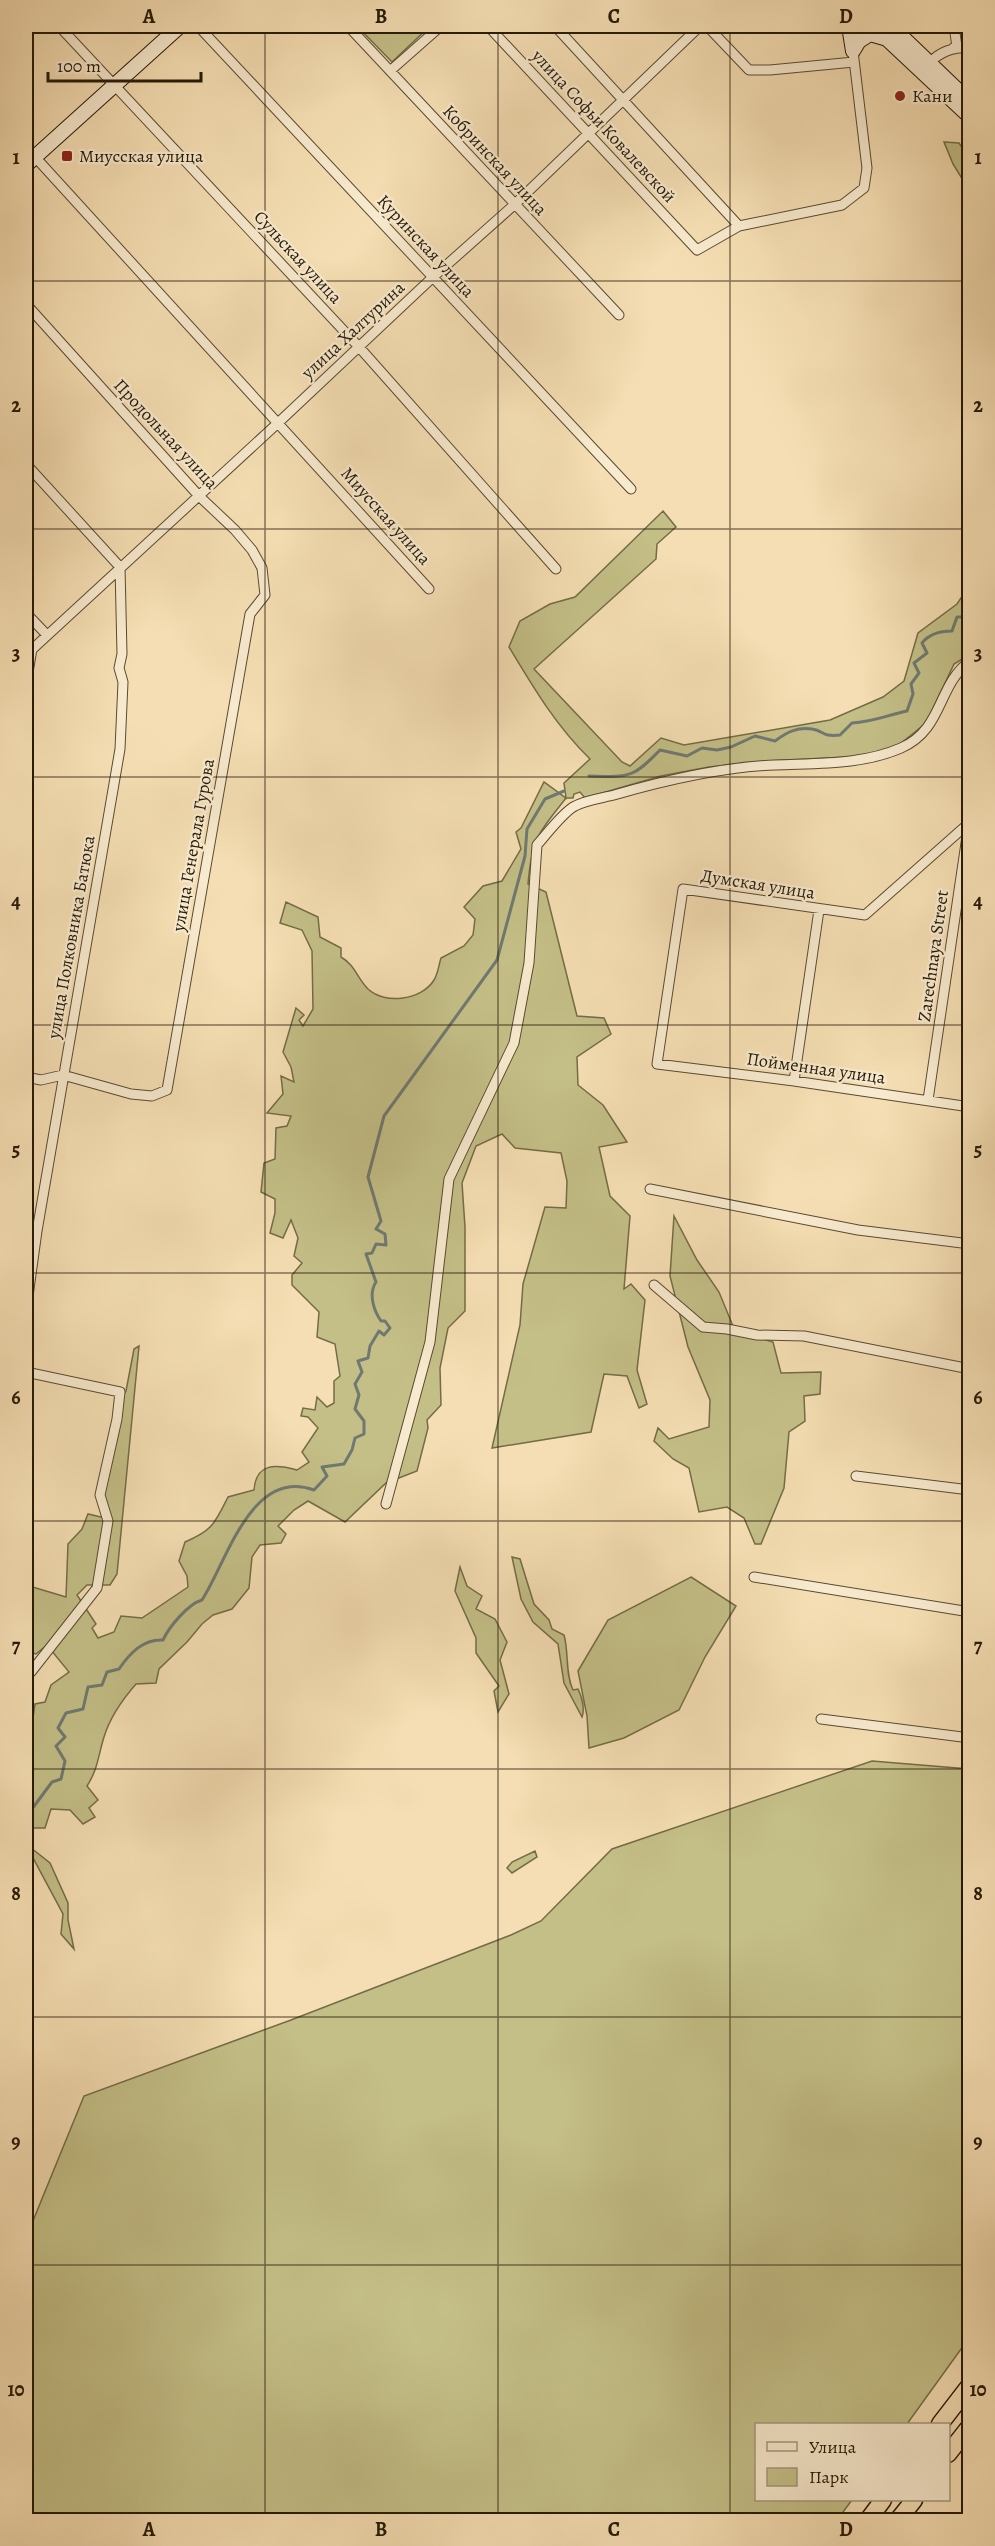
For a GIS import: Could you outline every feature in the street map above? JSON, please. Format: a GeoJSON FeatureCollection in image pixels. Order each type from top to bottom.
{"type":"FeatureCollection","features":[{"type":"Feature","properties":{"kind":"highway"},"geometry":{"type":"LineString","coordinates":[[941,2423],[969,2385]]}},
{"type":"Feature","properties":{"kind":"highway"},"geometry":{"type":"LineString","coordinates":[[950,2451],[969,2426]]}},
{"type":"Feature","properties":{"kind":"highway"},"geometry":{"type":"LineString","coordinates":[[868,2520],[882,2501]]}},
{"type":"Feature","properties":{"kind":"highway"},"geometry":{"type":"LineString","coordinates":[[898,2520],[912,2501]]}},
{"type":"Feature","properties":{"kind":"main road"},"geometry":{"type":"LineString","coordinates":[[28,156],[116,85],[180,26]]}},
{"type":"Feature","properties":{"kind":"main road"},"geometry":{"type":"LineString","coordinates":[[849,26],[854,56]]}},
{"type":"Feature","properties":{"kind":"main road"},"geometry":{"type":"LineString","coordinates":[[873,26],[969,117]]}},
{"type":"Feature","properties":{"kind":"main road"},"geometry":{"type":"LineString","coordinates":[[891,26],[969,102]]}},
{"type":"Feature","properties":{"kind":"main road"},"geometry":{"type":"LineString","coordinates":[[854,56],[859,41],[870,34],[886,39]]}},
{"type":"Feature","properties":{"kind":"street","name":"Сульская улица"},"geometry":{"type":"LineString","coordinates":[[59,26],[359,347],[556,568]]}},
{"type":"Feature","properties":{"kind":"street","name":"Куринская улица"},"geometry":{"type":"LineString","coordinates":[[198,26],[432,278],[584,436],[631,489]]}},
{"type":"Feature","properties":{"kind":"street","name":"Кобринская улица"},"geometry":{"type":"LineString","coordinates":[[348,26],[619,315]]}},
{"type":"Feature","properties":{"kind":"street"},"geometry":{"type":"LineString","coordinates":[[390,71],[441,26]]}},
{"type":"Feature","properties":{"kind":"street","name":"улица Софьи Ковалевской"},"geometry":{"type":"LineString","coordinates":[[488,26],[697,250],[739,226],[555,26]]}},
{"type":"Feature","properties":{"kind":"street","name":"улица Халтурина"},"geometry":{"type":"LineString","coordinates":[[29,652],[432,278],[514,205],[700,26]]}},
{"type":"Feature","properties":{"kind":"street"},"geometry":{"type":"LineString","coordinates":[[707,26],[749,70],[770,70],[854,56],[867,168],[864,188],[842,205],[739,226]]}},
{"type":"Feature","properties":{"kind":"street"},"geometry":{"type":"LineString","coordinates":[[953,48],[957,47],[954,26]]}},
{"type":"Feature","properties":{"kind":"street"},"geometry":{"type":"LineString","coordinates":[[928,64],[941,52],[953,48],[969,47]]}},
{"type":"Feature","properties":{"kind":"street","name":"Миусская улица"},"geometry":{"type":"LineString","coordinates":[[28,156],[279,422],[429,589]]}},
{"type":"Feature","properties":{"kind":"street","name":"Продольная улица"},"geometry":{"type":"LineString","coordinates":[[26,304],[199,496],[235,530],[252,550],[262,568],[265,595]]}},
{"type":"Feature","properties":{"kind":"street"},"geometry":{"type":"LineString","coordinates":[[26,464],[120,567]]}},
{"type":"Feature","properties":{"kind":"street","name":"улица Полковника Батюка"},"geometry":{"type":"LineString","coordinates":[[26,1311],[63,1075],[120,749],[123,682],[119,668],[122,654],[120,567]]}},
{"type":"Feature","properties":{"kind":"street","name":"улица Генерала Гурова"},"geometry":{"type":"LineString","coordinates":[[63,1075],[131,1094],[152,1096],[167,1090],[250,614],[265,595]]}},
{"type":"Feature","properties":{"kind":"street"},"geometry":{"type":"LineString","coordinates":[[26,612],[47,635]]}},
{"type":"Feature","properties":{"kind":"street"},"geometry":{"type":"LineString","coordinates":[[26,684],[29,652]]}},
{"type":"Feature","properties":{"kind":"street"},"geometry":{"type":"LineString","coordinates":[[386,1504],[430,1342],[449,1179],[514,1043],[529,963],[537,845],[574,806],[670,780],[750,766],[856,761],[881,757],[917,740],[928,729],[957,672],[969,661]]}},
{"type":"Feature","properties":{"kind":"street","name":"Думская улица"},"geometry":{"type":"LineString","coordinates":[[657,1064],[683,889],[865,915],[969,820]]}},
{"type":"Feature","properties":{"kind":"street","name":"Zarechnaya Street"},"geometry":{"type":"LineString","coordinates":[[928,1100],[969,820]]}},
{"type":"Feature","properties":{"kind":"street"},"geometry":{"type":"LineString","coordinates":[[794,1081],[819,910]]}},
{"type":"Feature","properties":{"kind":"street","name":"Пойменная улица"},"geometry":{"type":"LineString","coordinates":[[657,1064],[794,1081],[969,1107]]}},
{"type":"Feature","properties":{"kind":"street"},"geometry":{"type":"LineString","coordinates":[[26,1077],[41,1080],[63,1075]]}},
{"type":"Feature","properties":{"kind":"street"},"geometry":{"type":"LineString","coordinates":[[650,1189],[858,1230],[969,1244]]}},
{"type":"Feature","properties":{"kind":"street"},"geometry":{"type":"LineString","coordinates":[[654,1285],[703,1327],[757,1335],[804,1336],[969,1369]]}},
{"type":"Feature","properties":{"kind":"street"},"geometry":{"type":"LineString","coordinates":[[26,1372],[120,1392],[117,1419],[100,1496],[108,1521],[97,1588],[28,1671]]}},
{"type":"Feature","properties":{"kind":"street"},"geometry":{"type":"LineString","coordinates":[[856,1476],[969,1490]]}},
{"type":"Feature","properties":{"kind":"street"},"geometry":{"type":"LineString","coordinates":[[754,1577],[969,1612]]}},
{"type":"Feature","properties":{"kind":"street"},"geometry":{"type":"LineString","coordinates":[[821,1719],[969,1738]]}},
{"type":"Feature","properties":{"kind":"green space"},"geometry":{"type":"Polygon","coordinates":[[[357,26],[430,26],[392,62],[357,26]]]}},
{"type":"Feature","properties":{"kind":"green space"},"geometry":{"type":"Polygon","coordinates":[[[944,142],[959,143],[969,158],[969,190],[953,164],[944,142]]]}},
{"type":"Feature","properties":{"kind":"green space"},"geometry":{"type":"Polygon","coordinates":[[[663,511],[676,527],[657,544],[656,559],[534,669],[622,762],[630,766],[661,738],[684,745],[830,720],[883,697],[904,681],[918,633],[957,604],[969,586],[969,655],[954,664],[926,723],[900,744],[866,756],[767,761],[709,767],[661,776],[585,798],[580,792],[574,794],[573,798],[566,798],[564,783],[590,759],[556,720],[509,647],[520,621],[550,604],[575,597],[663,511]]]}},
{"type":"Feature","properties":{"kind":"green space"},"geometry":{"type":"Polygon","coordinates":[[[544,782],[566,798],[543,829],[534,846],[528,884],[546,892],[577,1016],[604,1018],[611,1034],[577,1057],[578,1085],[603,1105],[627,1142],[599,1147],[610,1196],[630,1216],[624,1289],[631,1284],[645,1300],[637,1370],[647,1404],[639,1408],[627,1376],[604,1374],[591,1432],[492,1448],[520,1325],[523,1284],[545,1207],[566,1208],[567,1181],[561,1153],[515,1148],[502,1134],[476,1146],[462,1183],[465,1227],[465,1311],[448,1328],[440,1368],[441,1405],[427,1420],[428,1428],[417,1471],[386,1483],[345,1522],[308,1501],[294,1510],[278,1526],[286,1534],[281,1543],[260,1545],[252,1557],[249,1588],[232,1609],[213,1615],[202,1624],[159,1669],[156,1683],[136,1684],[117,1709],[102,1744],[96,1768],[87,1786],[98,1800],[89,1808],[95,1817],[83,1824],[70,1810],[51,1809],[45,1828],[33,1828],[26,1841],[26,1733],[31,1731],[35,1704],[45,1702],[51,1685],[69,1672],[47,1645],[36,1654],[26,1651],[26,1624],[29,1611],[26,1605],[26,1585],[66,1597],[68,1544],[82,1529],[88,1514],[105,1518],[100,1495],[118,1403],[126,1391],[134,1349],[139,1346],[117,1574],[110,1585],[87,1585],[77,1595],[96,1624],[92,1628],[98,1638],[114,1632],[121,1616],[142,1618],[188,1587],[187,1576],[179,1561],[185,1542],[202,1534],[212,1525],[228,1497],[254,1490],[258,1475],[263,1470],[281,1467],[297,1470],[309,1462],[302,1452],[318,1428],[308,1417],[301,1416],[303,1408],[315,1410],[317,1397],[327,1407],[334,1403],[334,1381],[340,1376],[335,1344],[317,1337],[319,1312],[292,1285],[292,1275],[302,1263],[294,1256],[298,1238],[291,1220],[283,1238],[270,1233],[275,1213],[275,1199],[261,1192],[264,1163],[275,1159],[276,1128],[287,1126],[291,1116],[267,1113],[283,1094],[281,1076],[294,1082],[291,1067],[283,1052],[296,1008],[304,1015],[299,1020],[303,1026],[313,1009],[312,951],[302,930],[280,923],[286,902],[318,917],[320,937],[341,948],[341,957],[350,964],[368,989],[384,997],[412,996],[428,987],[434,980],[441,958],[464,946],[473,935],[475,919],[464,907],[483,886],[502,881],[521,849],[516,832],[521,828],[544,782]]]}},
{"type":"Feature","properties":{"kind":"green space"},"geometry":{"type":"Polygon","coordinates":[[[674,1216],[697,1260],[719,1292],[735,1331],[773,1342],[781,1373],[821,1372],[820,1394],[804,1396],[805,1421],[789,1432],[784,1488],[761,1544],[755,1544],[744,1518],[727,1507],[699,1512],[689,1468],[673,1459],[654,1441],[658,1428],[669,1439],[709,1427],[710,1400],[688,1347],[670,1276],[674,1216]]]}},
{"type":"Feature","properties":{"kind":"green space"},"geometry":{"type":"Polygon","coordinates":[[[512,1557],[520,1559],[534,1604],[549,1620],[552,1629],[564,1635],[569,1677],[573,1690],[578,1689],[581,1696],[582,1717],[564,1683],[558,1644],[533,1622],[521,1599],[512,1557]]]}},
{"type":"Feature","properties":{"kind":"green space"},"geometry":{"type":"Polygon","coordinates":[[[460,1567],[467,1586],[482,1596],[476,1609],[495,1619],[507,1642],[500,1660],[509,1694],[498,1712],[494,1691],[499,1686],[476,1653],[476,1638],[455,1591],[460,1567]]]}},
{"type":"Feature","properties":{"kind":"green space"},"geometry":{"type":"Polygon","coordinates":[[[691,1577],[736,1606],[705,1657],[679,1710],[624,1738],[589,1748],[587,1716],[578,1671],[608,1620],[691,1577]]]}},
{"type":"Feature","properties":{"kind":"green space"},"geometry":{"type":"Polygon","coordinates":[[[872,1761],[969,1769],[969,2338],[908,2423],[755,2423],[755,2501],[851,2501],[837,2520],[26,2520],[26,2238],[84,2096],[291,2020],[511,1935],[541,1921],[612,1849],[872,1761]]]}},
{"type":"Feature","properties":{"kind":"green space"},"geometry":{"type":"Polygon","coordinates":[[[26,1844],[50,1863],[68,1903],[68,1920],[74,1949],[61,1934],[63,1914],[33,1858],[26,1856],[26,1844]]]}},
{"type":"Feature","properties":{"kind":"green space"},"geometry":{"type":"Polygon","coordinates":[[[535,1851],[537,1857],[512,1873],[507,1868],[512,1862],[535,1851]]]}},
{"type":"Feature","properties":{"kind":"waterway"},"geometry":{"type":"LineString","coordinates":[[589,776],[629,774],[643,766],[660,750],[687,756],[702,748],[717,750],[731,747],[755,736],[775,741],[788,733],[802,729],[816,730],[826,735],[840,735],[852,723],[907,711],[913,694],[911,684],[919,673],[914,663],[927,653],[922,643],[928,637],[952,631],[957,617],[970,617]]}},
{"type":"Feature","properties":{"kind":"waterway"},"geometry":{"type":"LineString","coordinates":[[26,1817],[52,1782],[61,1779],[65,1761],[56,1746],[65,1737],[58,1728],[66,1713],[83,1709],[88,1687],[102,1685],[107,1672],[119,1669],[132,1653],[143,1645],[163,1640],[180,1617],[191,1606],[202,1600],[232,1542],[257,1505],[273,1492],[292,1487],[314,1490],[327,1476],[322,1467],[344,1464],[352,1450],[355,1438],[364,1434],[364,1421],[355,1409],[359,1395],[355,1384],[362,1372],[358,1361],[368,1358],[370,1346],[379,1331],[384,1335],[390,1328],[385,1321],[381,1321],[374,1307],[372,1292],[376,1282],[366,1254],[372,1253],[376,1244],[386,1245],[385,1234],[376,1229],[381,1221],[368,1177],[384,1116],[497,960],[525,856],[527,829],[545,799],[564,791]]}},
{"type":"Feature","properties":{"kind":"place","name":"Кани"},"geometry":{"type":"Point","coordinates":[900,96]}},
{"type":"Feature","properties":{"kind":"place","name":"Миусская улица"},"geometry":{"type":"Point","coordinates":[67,156]}}]}
